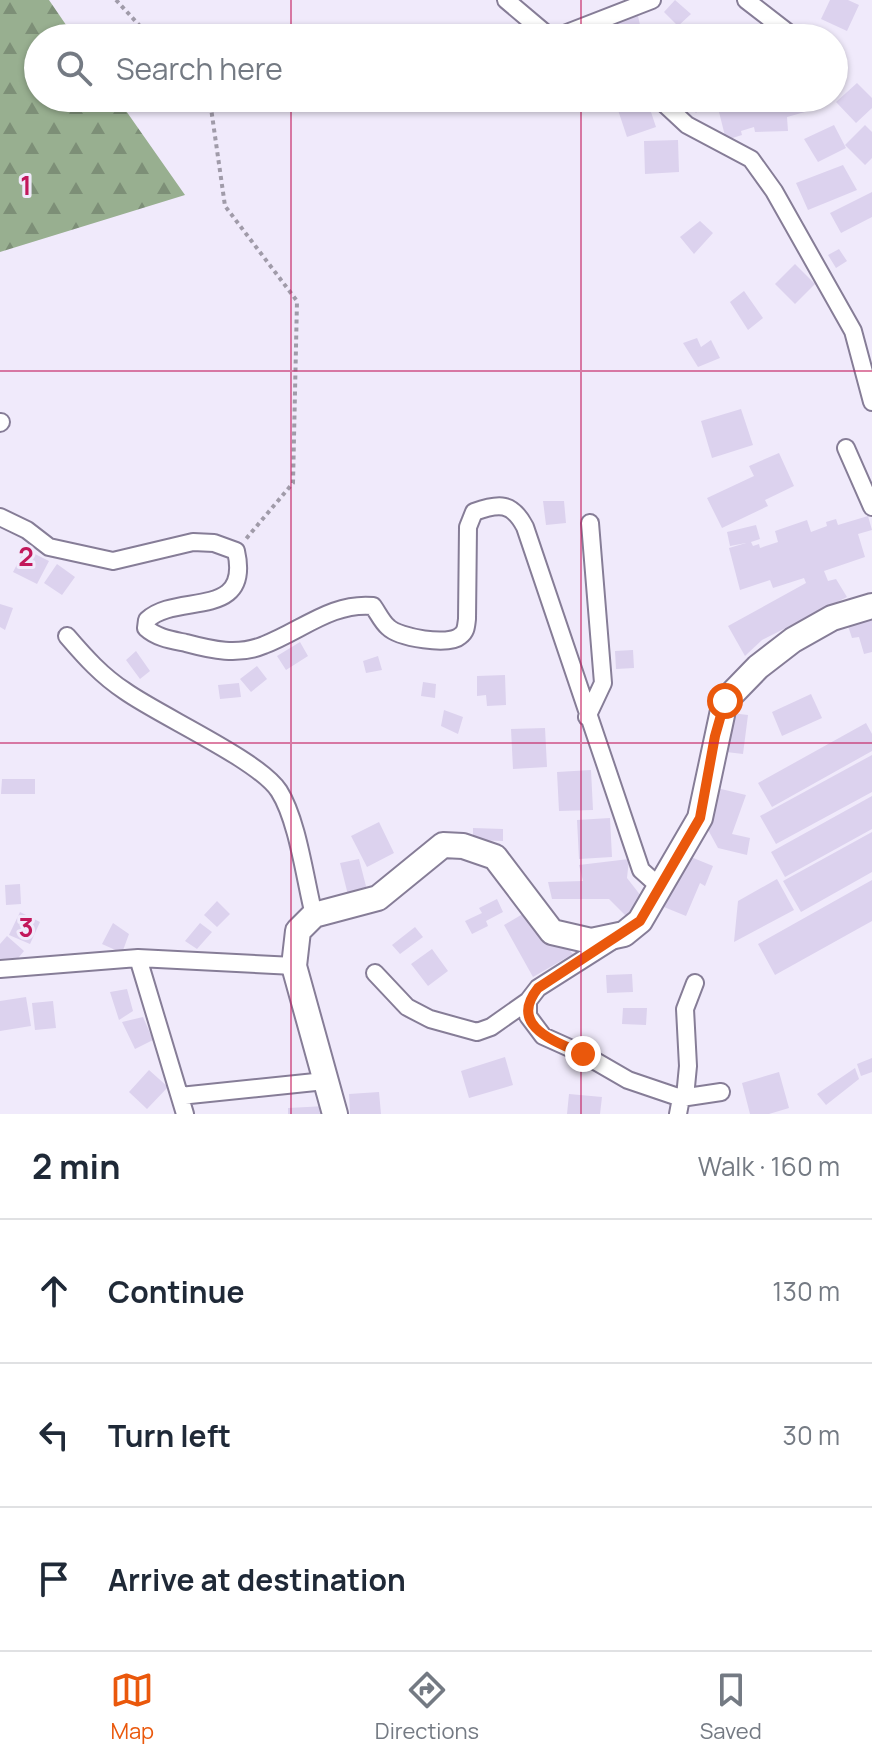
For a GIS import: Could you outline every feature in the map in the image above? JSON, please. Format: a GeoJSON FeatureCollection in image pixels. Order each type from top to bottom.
{"type":"FeatureCollection","features":[{"type":"Feature","properties":{"kind":"street"},"geometry":{"type":"LineString","coordinates":[[506,0],[535,24]]}},
{"type":"Feature","properties":{"kind":"street"},"geometry":{"type":"LineString","coordinates":[[589,24],[652,0]]}},
{"type":"Feature","properties":{"kind":"street"},"geometry":{"type":"LineString","coordinates":[[746,0],[777,24]]}},
{"type":"Feature","properties":{"kind":"street"},"geometry":{"type":"LineString","coordinates":[[673,112],[687,125],[751,159],[774,191],[853,331],[872,402]]}},
{"type":"Feature","properties":{"kind":"street"},"geometry":{"type":"LineString","coordinates":[[846,448],[872,507]]}},
{"type":"Feature","properties":{"kind":"street"},"geometry":{"type":"LineString","coordinates":[[0,517],[27,530],[49,547],[113,561],[193,542],[214,543],[236,551],[240,568],[232,587],[218,601],[155,613],[147,620],[146,628],[153,635],[214,650],[237,651],[263,646],[324,615],[361,605],[373,606],[389,628],[402,634],[448,642],[458,639],[465,632],[468,527],[474,512],[489,506],[505,506],[518,514],[525,527],[641,870],[661,888]]}},
{"type":"Feature","properties":{"kind":"street"},"geometry":{"type":"LineString","coordinates":[[587,717],[603,683],[590,523]]}},
{"type":"Feature","properties":{"kind":"street"},"geometry":{"type":"LineString","coordinates":[[375,973],[407,1007],[430,1019],[477,1032],[491,1027],[528,1001],[538,988],[624,934],[640,921],[700,818],[715,736],[725,701],[758,667],[793,640],[832,618],[872,606]]}},
{"type":"Feature","properties":{"kind":"street"},"geometry":{"type":"LineString","coordinates":[[67,636],[96,669],[125,691],[246,763],[277,788],[289,809],[314,915]]}},
{"type":"Feature","properties":{"kind":"street"},"geometry":{"type":"LineString","coordinates":[[335,1114],[294,966],[298,931],[314,915],[378,898],[443,845],[463,846],[495,857],[552,932],[591,941],[624,934]]}},
{"type":"Feature","properties":{"kind":"street"},"geometry":{"type":"LineString","coordinates":[[0,969],[138,958],[294,966]]}},
{"type":"Feature","properties":{"kind":"street"},"geometry":{"type":"LineString","coordinates":[[138,958],[185,1114]]}},
{"type":"Feature","properties":{"kind":"street"},"geometry":{"type":"LineString","coordinates":[[682,1103],[688,1066],[685,1009],[695,983]]}},
{"type":"Feature","properties":{"kind":"street"},"geometry":{"type":"LineString","coordinates":[[528,1001],[528,1016],[543,1036],[628,1080],[682,1103],[721,1092]]}},
{"type":"Feature","properties":{"kind":"street"},"geometry":{"type":"LineString","coordinates":[[180,1096],[325,1081]]}},
{"type":"Feature","properties":{"kind":"path"},"geometry":{"type":"LineString","coordinates":[[116,0],[138,24]]}},
{"type":"Feature","properties":{"kind":"path"},"geometry":{"type":"LineString","coordinates":[[212,112],[225,206],[297,301],[293,483],[236,551]]}},
{"type":"Feature","properties":{"kind":"green space"},"geometry":{"type":"Polygon","coordinates":[[[0,0],[49,0],[65,24],[24,24],[24,112],[127,112],[185,195],[0,252],[0,0]]]}},
{"type":"Feature","properties":{"kind":"building"},"geometry":{"type":"Polygon","coordinates":[[[675,0],[691,14],[676,24],[664,12],[675,0]]]}},
{"type":"Feature","properties":{"kind":"building"},"geometry":{"type":"Polygon","coordinates":[[[830,0],[848,0],[859,5],[848,29],[848,24],[832,24],[821,19],[830,0]]]}},
{"type":"Feature","properties":{"kind":"building"},"geometry":{"type":"Polygon","coordinates":[[[638,16],[640,24],[610,24],[638,16]]]}},
{"type":"Feature","properties":{"kind":"building"},"geometry":{"type":"Polygon","coordinates":[[[857,83],[872,98],[872,108],[856,123],[846,112],[848,112],[848,91],[857,83]]]}},
{"type":"Feature","properties":{"kind":"building"},"geometry":{"type":"Polygon","coordinates":[[[619,112],[651,112],[656,127],[627,137],[619,112]]]}},
{"type":"Feature","properties":{"kind":"building"},"geometry":{"type":"Polygon","coordinates":[[[719,112],[805,112],[787,117],[788,131],[755,132],[754,127],[726,140],[719,112]]]}},
{"type":"Feature","properties":{"kind":"building"},"geometry":{"type":"Polygon","coordinates":[[[834,125],[846,148],[818,162],[804,139],[834,125]]]}},
{"type":"Feature","properties":{"kind":"building"},"geometry":{"type":"Polygon","coordinates":[[[865,125],[872,132],[872,158],[865,165],[845,145],[865,125]]]}},
{"type":"Feature","properties":{"kind":"building"},"geometry":{"type":"Polygon","coordinates":[[[678,140],[679,172],[645,174],[644,141],[678,140]]]}},
{"type":"Feature","properties":{"kind":"building"},"geometry":{"type":"Polygon","coordinates":[[[843,165],[857,190],[808,210],[796,183],[843,165]]]}},
{"type":"Feature","properties":{"kind":"building"},"geometry":{"type":"Polygon","coordinates":[[[872,192],[872,217],[841,233],[830,213],[872,192]]]}},
{"type":"Feature","properties":{"kind":"building"},"geometry":{"type":"Polygon","coordinates":[[[700,221],[713,233],[694,254],[680,237],[700,221]]]}},
{"type":"Feature","properties":{"kind":"building"},"geometry":{"type":"Polygon","coordinates":[[[839,249],[847,261],[836,268],[828,255],[839,249]]]}},
{"type":"Feature","properties":{"kind":"building"},"geometry":{"type":"Polygon","coordinates":[[[795,264],[815,284],[795,304],[775,284],[795,264]]]}},
{"type":"Feature","properties":{"kind":"building"},"geometry":{"type":"Polygon","coordinates":[[[744,291],[763,318],[748,330],[730,302],[744,291]]]}},
{"type":"Feature","properties":{"kind":"building"},"geometry":{"type":"Polygon","coordinates":[[[697,338],[701,347],[711,340],[720,358],[698,367],[683,343],[697,338]]]}},
{"type":"Feature","properties":{"kind":"building"},"geometry":{"type":"Polygon","coordinates":[[[741,409],[753,445],[712,458],[701,421],[741,409]]]}},
{"type":"Feature","properties":{"kind":"building"},"geometry":{"type":"Polygon","coordinates":[[[779,453],[794,486],[765,500],[768,506],[722,528],[707,498],[754,476],[749,466],[779,453]]]}},
{"type":"Feature","properties":{"kind":"building"},"geometry":{"type":"Polygon","coordinates":[[[543,501],[564,501],[566,523],[546,525],[543,501]]]}},
{"type":"Feature","properties":{"kind":"building"},"geometry":{"type":"Polygon","coordinates":[[[868,516],[872,530],[858,534],[865,557],[824,571],[828,581],[836,579],[847,597],[762,640],[745,656],[728,626],[806,583],[804,578],[773,588],[770,580],[740,590],[729,548],[746,543],[730,546],[727,532],[756,525],[760,539],[751,542],[753,546],[759,544],[760,548],[778,542],[775,531],[807,520],[811,532],[836,519],[838,525],[868,516]]]}},
{"type":"Feature","properties":{"kind":"building"},"geometry":{"type":"Polygon","coordinates":[[[25,549],[49,561],[37,584],[13,572],[25,549]]]}},
{"type":"Feature","properties":{"kind":"building"},"geometry":{"type":"Polygon","coordinates":[[[57,564],[75,577],[62,595],[44,583],[57,564]]]}},
{"type":"Feature","properties":{"kind":"building"},"geometry":{"type":"Polygon","coordinates":[[[0,604],[13,608],[5,630],[0,627],[0,604]]]}},
{"type":"Feature","properties":{"kind":"building"},"geometry":{"type":"Polygon","coordinates":[[[872,616],[872,652],[864,654],[859,637],[852,638],[847,623],[872,616]]]}},
{"type":"Feature","properties":{"kind":"building"},"geometry":{"type":"Polygon","coordinates":[[[300,642],[308,656],[286,670],[277,656],[300,642]]]}},
{"type":"Feature","properties":{"kind":"building"},"geometry":{"type":"Polygon","coordinates":[[[633,650],[634,668],[616,669],[615,651],[633,650]]]}},
{"type":"Feature","properties":{"kind":"building"},"geometry":{"type":"Polygon","coordinates":[[[136,651],[150,671],[140,679],[126,660],[136,651]]]}},
{"type":"Feature","properties":{"kind":"building"},"geometry":{"type":"Polygon","coordinates":[[[378,656],[382,670],[366,673],[363,661],[378,656]]]}},
{"type":"Feature","properties":{"kind":"building"},"geometry":{"type":"Polygon","coordinates":[[[257,666],[267,679],[251,692],[240,679],[257,666]]]}},
{"type":"Feature","properties":{"kind":"building"},"geometry":{"type":"Polygon","coordinates":[[[505,675],[506,705],[487,706],[486,695],[477,696],[477,676],[505,675]]]}},
{"type":"Feature","properties":{"kind":"building"},"geometry":{"type":"Polygon","coordinates":[[[423,682],[436,684],[435,698],[421,696],[423,682]]]}},
{"type":"Feature","properties":{"kind":"building"},"geometry":{"type":"Polygon","coordinates":[[[239,683],[241,697],[220,699],[218,685],[239,683]]]}},
{"type":"Feature","properties":{"kind":"building"},"geometry":{"type":"Polygon","coordinates":[[[811,694],[822,718],[782,736],[772,712],[811,694]]]}},
{"type":"Feature","properties":{"kind":"building"},"geometry":{"type":"Polygon","coordinates":[[[444,710],[463,717],[458,734],[441,726],[444,710]]]}},
{"type":"Feature","properties":{"kind":"building"},"geometry":{"type":"Polygon","coordinates":[[[723,712],[748,715],[743,754],[718,751],[723,712]]]}},
{"type":"Feature","properties":{"kind":"building"},"geometry":{"type":"Polygon","coordinates":[[[866,723],[872,734],[872,751],[772,807],[758,783],[866,723]]]}},
{"type":"Feature","properties":{"kind":"building"},"geometry":{"type":"Polygon","coordinates":[[[545,728],[547,767],[513,769],[511,729],[545,728]]]}},
{"type":"Feature","properties":{"kind":"building"},"geometry":{"type":"Polygon","coordinates":[[[872,755],[872,792],[776,844],[760,816],[872,755]]]}},
{"type":"Feature","properties":{"kind":"building"},"geometry":{"type":"Polygon","coordinates":[[[591,770],[593,810],[559,811],[557,772],[591,770]]]}},
{"type":"Feature","properties":{"kind":"building"},"geometry":{"type":"Polygon","coordinates":[[[2,779],[35,779],[35,794],[1,794],[2,779]]]}},
{"type":"Feature","properties":{"kind":"building"},"geometry":{"type":"Polygon","coordinates":[[[717,788],[746,795],[732,834],[750,838],[747,855],[718,848],[706,826],[717,788]]]}},
{"type":"Feature","properties":{"kind":"building"},"geometry":{"type":"Polygon","coordinates":[[[872,796],[872,829],[785,877],[771,852],[872,796]]]}},
{"type":"Feature","properties":{"kind":"building"},"geometry":{"type":"Polygon","coordinates":[[[610,818],[612,857],[579,859],[577,820],[610,818]]]}},
{"type":"Feature","properties":{"kind":"building"},"geometry":{"type":"Polygon","coordinates":[[[379,822],[394,853],[367,867],[351,836],[379,822]]]}},
{"type":"Feature","properties":{"kind":"building"},"geometry":{"type":"Polygon","coordinates":[[[473,828],[503,829],[503,841],[473,840],[473,828]]]}},
{"type":"Feature","properties":{"kind":"building"},"geometry":{"type":"Polygon","coordinates":[[[872,832],[872,872],[801,912],[783,881],[872,832]]]}},
{"type":"Feature","properties":{"kind":"building"},"geometry":{"type":"Polygon","coordinates":[[[686,855],[713,866],[705,886],[700,883],[686,916],[664,907],[686,855]]]}},
{"type":"Feature","properties":{"kind":"building"},"geometry":{"type":"Polygon","coordinates":[[[359,859],[367,890],[348,895],[340,863],[359,859]]]}},
{"type":"Feature","properties":{"kind":"building"},"geometry":{"type":"Polygon","coordinates":[[[629,859],[627,878],[641,896],[626,916],[609,899],[552,899],[548,882],[583,881],[579,865],[629,859]]]}},
{"type":"Feature","properties":{"kind":"building"},"geometry":{"type":"Polygon","coordinates":[[[777,879],[794,910],[734,942],[738,901],[777,879]]]}},
{"type":"Feature","properties":{"kind":"building"},"geometry":{"type":"Polygon","coordinates":[[[872,880],[872,921],[775,975],[758,944],[872,880]]]}},
{"type":"Feature","properties":{"kind":"building"},"geometry":{"type":"Polygon","coordinates":[[[20,884],[21,904],[6,905],[5,885],[20,884]]]}},
{"type":"Feature","properties":{"kind":"building"},"geometry":{"type":"Polygon","coordinates":[[[497,899],[503,912],[486,921],[488,926],[472,934],[465,921],[482,913],[479,908],[497,899]]]}},
{"type":"Feature","properties":{"kind":"building"},"geometry":{"type":"Polygon","coordinates":[[[217,901],[230,914],[217,927],[204,915],[217,901]]]}},
{"type":"Feature","properties":{"kind":"building"},"geometry":{"type":"Polygon","coordinates":[[[531,909],[573,954],[533,977],[504,925],[531,909]]]}},
{"type":"Feature","properties":{"kind":"building"},"geometry":{"type":"Polygon","coordinates":[[[20,912],[40,922],[30,944],[9,935],[20,912]]]}},
{"type":"Feature","properties":{"kind":"building"},"geometry":{"type":"Polygon","coordinates":[[[113,923],[129,934],[122,953],[102,944],[113,923]]]}},
{"type":"Feature","properties":{"kind":"building"},"geometry":{"type":"Polygon","coordinates":[[[200,923],[212,932],[197,949],[185,941],[200,923]]]}},
{"type":"Feature","properties":{"kind":"building"},"geometry":{"type":"Polygon","coordinates":[[[415,927],[423,937],[400,954],[392,945],[415,927]]]}},
{"type":"Feature","properties":{"kind":"building"},"geometry":{"type":"Polygon","coordinates":[[[7,936],[24,951],[10,968],[0,959],[0,944],[7,936]]]}},
{"type":"Feature","properties":{"kind":"building"},"geometry":{"type":"Polygon","coordinates":[[[432,949],[448,971],[428,986],[411,964],[432,949]]]}},
{"type":"Feature","properties":{"kind":"building"},"geometry":{"type":"Polygon","coordinates":[[[632,974],[633,992],[607,993],[606,975],[632,974]]]}},
{"type":"Feature","properties":{"kind":"building"},"geometry":{"type":"Polygon","coordinates":[[[127,989],[133,1011],[119,1020],[110,992],[127,989]]]}},
{"type":"Feature","properties":{"kind":"building"},"geometry":{"type":"Polygon","coordinates":[[[26,997],[31,1026],[0,1031],[0,1001],[26,997]]]}},
{"type":"Feature","properties":{"kind":"building"},"geometry":{"type":"Polygon","coordinates":[[[53,1001],[56,1028],[35,1030],[32,1003],[53,1001]]]}},
{"type":"Feature","properties":{"kind":"building"},"geometry":{"type":"Polygon","coordinates":[[[623,1008],[647,1008],[646,1025],[622,1024],[623,1008]]]}},
{"type":"Feature","properties":{"kind":"building"},"geometry":{"type":"Polygon","coordinates":[[[143,1017],[153,1040],[135,1049],[122,1022],[143,1017]]]}},
{"type":"Feature","properties":{"kind":"building"},"geometry":{"type":"Polygon","coordinates":[[[505,1057],[513,1085],[469,1098],[461,1071],[505,1057]]]}},
{"type":"Feature","properties":{"kind":"building"},"geometry":{"type":"Polygon","coordinates":[[[872,1058],[872,1072],[861,1076],[857,1064],[872,1058]]]}},
{"type":"Feature","properties":{"kind":"building"},"geometry":{"type":"Polygon","coordinates":[[[855,1068],[859,1079],[826,1105],[817,1094],[855,1068]]]}},
{"type":"Feature","properties":{"kind":"building"},"geometry":{"type":"Polygon","coordinates":[[[149,1070],[168,1087],[147,1109],[129,1092],[149,1070]]]}},
{"type":"Feature","properties":{"kind":"building"},"geometry":{"type":"Polygon","coordinates":[[[779,1072],[789,1108],[769,1114],[750,1114],[742,1083],[779,1072]]]}},
{"type":"Feature","properties":{"kind":"building"},"geometry":{"type":"Polygon","coordinates":[[[379,1092],[381,1114],[350,1114],[349,1094],[379,1092]]]}},
{"type":"Feature","properties":{"kind":"building"},"geometry":{"type":"Polygon","coordinates":[[[569,1094],[602,1097],[600,1114],[567,1114],[569,1094]]]}},
{"type":"Feature","properties":{"kind":"building"},"geometry":{"type":"Polygon","coordinates":[[[326,1106],[326,1114],[288,1114],[288,1108],[326,1106]]]}},
{"type":"Feature","properties":{"kind":"route"},"geometry":{"type":"LineString","coordinates":[[583,1054],[543,1036],[528,1016],[528,1001],[538,988],[640,921],[700,818],[715,736],[725,701]]}}]}
